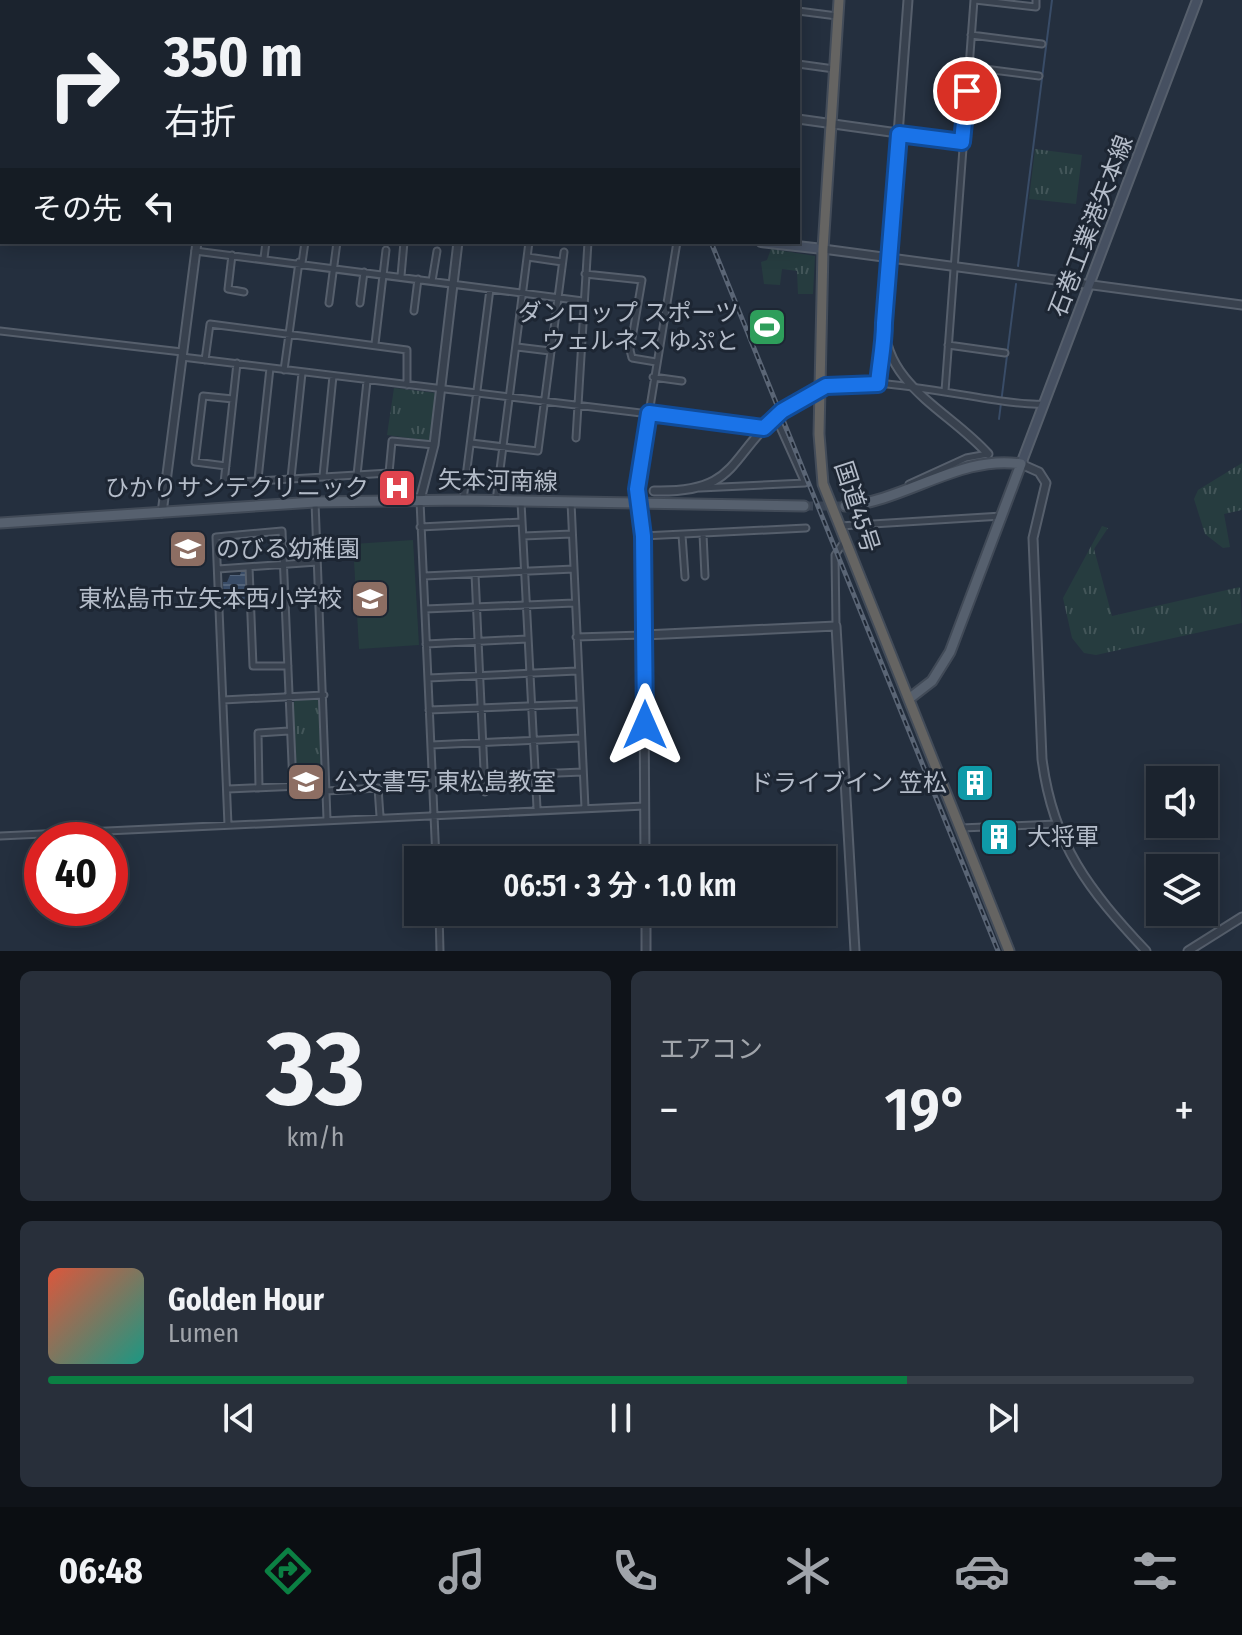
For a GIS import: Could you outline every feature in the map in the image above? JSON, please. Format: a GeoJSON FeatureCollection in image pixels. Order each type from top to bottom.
{"type":"FeatureCollection","features":[{"type":"Feature","properties":{"kind":"highway","name":"国道45号"},"geometry":{"type":"LineString","coordinates":[[839,0],[823,249],[821,470],[839,526],[1009,951]]}},
{"type":"Feature","properties":{"kind":"main road","name":"石巻工業港矢本線"},"geometry":{"type":"LineString","coordinates":[[1021,464],[1197,0]]}},
{"type":"Feature","properties":{"kind":"main road"},"geometry":{"type":"LineString","coordinates":[[780,244],[823,249]]}},
{"type":"Feature","properties":{"kind":"main road"},"geometry":{"type":"LineString","coordinates":[[845,506],[892,498],[973,466],[1003,461],[1021,464],[950,652],[932,681],[910,698]]}},
{"type":"Feature","properties":{"kind":"main road","name":"矢本河南線"},"geometry":{"type":"LineString","coordinates":[[0,523],[315,502],[463,500],[804,506]]}},
{"type":"Feature","properties":{"kind":"street"},"geometry":{"type":"LineString","coordinates":[[908,0],[889,258],[886,343],[899,372],[915,390],[988,454]]}},
{"type":"Feature","properties":{"kind":"street"},"geometry":{"type":"LineString","coordinates":[[945,391],[974,0],[1036,7],[1036,0]]}},
{"type":"Feature","properties":{"kind":"street"},"geometry":{"type":"LineString","coordinates":[[800,11],[838,17]]}},
{"type":"Feature","properties":{"kind":"street"},"geometry":{"type":"LineString","coordinates":[[971,35],[1042,44]]}},
{"type":"Feature","properties":{"kind":"street"},"geometry":{"type":"LineString","coordinates":[[800,64],[834,69]]}},
{"type":"Feature","properties":{"kind":"street"},"geometry":{"type":"LineString","coordinates":[[969,67],[1039,76]]}},
{"type":"Feature","properties":{"kind":"street"},"geometry":{"type":"LineString","coordinates":[[800,119],[962,142]]}},
{"type":"Feature","properties":{"kind":"street"},"geometry":{"type":"LineString","coordinates":[[162,513],[197,244]]}},
{"type":"Feature","properties":{"kind":"street"},"geometry":{"type":"LineString","coordinates":[[264,258],[266,244]]}},
{"type":"Feature","properties":{"kind":"street"},"geometry":{"type":"LineString","coordinates":[[284,370],[305,244]]}},
{"type":"Feature","properties":{"kind":"street"},"geometry":{"type":"LineString","coordinates":[[329,303],[337,244]]}},
{"type":"Feature","properties":{"kind":"street"},"geometry":{"type":"LineString","coordinates":[[401,276],[404,244]]}},
{"type":"Feature","properties":{"kind":"street"},"geometry":{"type":"LineString","coordinates":[[435,846],[420,500],[434,445],[458,244]]}},
{"type":"Feature","properties":{"kind":"street"},"geometry":{"type":"LineString","coordinates":[[496,501],[529,244]]}},
{"type":"Feature","properties":{"kind":"street"},"geometry":{"type":"LineString","coordinates":[[576,438],[588,244]]}},
{"type":"Feature","properties":{"kind":"street"},"geometry":{"type":"LineString","coordinates":[[645,846],[643,536],[637,489],[677,244]]}},
{"type":"Feature","properties":{"kind":"street"},"geometry":{"type":"LineString","coordinates":[[823,249],[1242,305]]}},
{"type":"Feature","properties":{"kind":"street"},"geometry":{"type":"LineString","coordinates":[[375,344],[386,250]]}},
{"type":"Feature","properties":{"kind":"street"},"geometry":{"type":"LineString","coordinates":[[195,251],[583,301]]}},
{"type":"Feature","properties":{"kind":"street"},"geometry":{"type":"LineString","coordinates":[[432,281],[437,251]]}},
{"type":"Feature","properties":{"kind":"street"},"geometry":{"type":"LineString","coordinates":[[471,443],[538,451],[564,252]]}},
{"type":"Feature","properties":{"kind":"street"},"geometry":{"type":"LineString","coordinates":[[232,255],[228,289],[244,292]]}},
{"type":"Feature","properties":{"kind":"street"},"geometry":{"type":"LineString","coordinates":[[528,257],[562,262]]}},
{"type":"Feature","properties":{"kind":"street"},"geometry":{"type":"LineString","coordinates":[[360,303],[364,272]]}},
{"type":"Feature","properties":{"kind":"street"},"geometry":{"type":"LineString","coordinates":[[585,274],[642,280],[632,358],[656,362]]}},
{"type":"Feature","properties":{"kind":"street"},"geometry":{"type":"LineString","coordinates":[[414,311],[418,279]]}},
{"type":"Feature","properties":{"kind":"street"},"geometry":{"type":"LineString","coordinates":[[463,500],[490,289]]}},
{"type":"Feature","properties":{"kind":"street"},"geometry":{"type":"LineString","coordinates":[[205,360],[210,324],[375,344],[407,350],[407,385]]}},
{"type":"Feature","properties":{"kind":"street"},"geometry":{"type":"LineString","coordinates":[[0,331],[302,373],[764,428]]}},
{"type":"Feature","properties":{"kind":"street"},"geometry":{"type":"LineString","coordinates":[[878,384],[881,351],[886,343]]}},
{"type":"Feature","properties":{"kind":"street"},"geometry":{"type":"LineString","coordinates":[[948,345],[1005,353]]}},
{"type":"Feature","properties":{"kind":"street"},"geometry":{"type":"LineString","coordinates":[[517,347],[550,351]]}},
{"type":"Feature","properties":{"kind":"street"},"geometry":{"type":"LineString","coordinates":[[237,363],[224,483],[389,473],[392,441],[434,445]]}},
{"type":"Feature","properties":{"kind":"street"},"geometry":{"type":"LineString","coordinates":[[258,479],[270,368]]}},
{"type":"Feature","properties":{"kind":"street"},"geometry":{"type":"LineString","coordinates":[[291,478],[302,373]]}},
{"type":"Feature","properties":{"kind":"street"},"geometry":{"type":"LineString","coordinates":[[323,476],[333,376]]}},
{"type":"Feature","properties":{"kind":"street"},"geometry":{"type":"LineString","coordinates":[[653,377],[682,381]]}},
{"type":"Feature","properties":{"kind":"street"},"geometry":{"type":"LineString","coordinates":[[357,475],[367,380]]}},
{"type":"Feature","properties":{"kind":"street"},"geometry":{"type":"LineString","coordinates":[[691,489],[710,483],[737,465],[775,416],[835,384],[878,384],[1044,404]]}},
{"type":"Feature","properties":{"kind":"street"},"geometry":{"type":"LineString","coordinates":[[226,466],[195,462],[203,396],[233,399]]}},
{"type":"Feature","properties":{"kind":"street"},"geometry":{"type":"LineString","coordinates":[[654,491],[805,483],[775,416]]}},
{"type":"Feature","properties":{"kind":"street"},"geometry":{"type":"LineString","coordinates":[[909,484],[966,458],[988,454]]}},
{"type":"Feature","properties":{"kind":"street"},"geometry":{"type":"LineString","coordinates":[[1021,464],[1039,472],[1046,483],[1033,532],[1033,563],[1042,759],[1057,824],[1084,881],[1146,951]]}},
{"type":"Feature","properties":{"kind":"street"},"geometry":{"type":"LineString","coordinates":[[521,501],[537,808]]}},
{"type":"Feature","properties":{"kind":"street"},"geometry":{"type":"LineString","coordinates":[[315,502],[327,819]]}},
{"type":"Feature","properties":{"kind":"street"},"geometry":{"type":"LineString","coordinates":[[571,502],[585,808]]}},
{"type":"Feature","properties":{"kind":"street"},"geometry":{"type":"LineString","coordinates":[[839,526],[1002,516]]}},
{"type":"Feature","properties":{"kind":"street"},"geometry":{"type":"LineString","coordinates":[[420,527],[522,522]]}},
{"type":"Feature","properties":{"kind":"street"},"geometry":{"type":"LineString","coordinates":[[643,536],[806,528]]}},
{"type":"Feature","properties":{"kind":"street"},"geometry":{"type":"LineString","coordinates":[[228,825],[216,537],[282,531],[293,786]]}},
{"type":"Feature","properties":{"kind":"street"},"geometry":{"type":"LineString","coordinates":[[523,536],[572,534]]}},
{"type":"Feature","properties":{"kind":"street"},"geometry":{"type":"LineString","coordinates":[[703,534],[705,576]]}},
{"type":"Feature","properties":{"kind":"street"},"geometry":{"type":"LineString","coordinates":[[682,535],[685,577]]}},
{"type":"Feature","properties":{"kind":"street"},"geometry":{"type":"LineString","coordinates":[[845,541],[835,555],[836,626],[855,951]]}},
{"type":"Feature","properties":{"kind":"street"},"geometry":{"type":"LineString","coordinates":[[218,569],[317,562]]}},
{"type":"Feature","properties":{"kind":"street"},"geometry":{"type":"LineString","coordinates":[[249,567],[253,666],[288,666]]}},
{"type":"Feature","properties":{"kind":"street"},"geometry":{"type":"LineString","coordinates":[[424,576],[574,569]]}},
{"type":"Feature","properties":{"kind":"street"},"geometry":{"type":"LineString","coordinates":[[475,574],[485,792]]}},
{"type":"Feature","properties":{"kind":"street"},"geometry":{"type":"LineString","coordinates":[[425,609],[574,603]]}},
{"type":"Feature","properties":{"kind":"street"},"geometry":{"type":"LineString","coordinates":[[576,637],[836,626]]}},
{"type":"Feature","properties":{"kind":"street"},"geometry":{"type":"LineString","coordinates":[[426,644],[527,639]]}},
{"type":"Feature","properties":{"kind":"street"},"geometry":{"type":"LineString","coordinates":[[428,678],[577,671]]}},
{"type":"Feature","properties":{"kind":"street"},"geometry":{"type":"LineString","coordinates":[[223,700],[324,695]]}},
{"type":"Feature","properties":{"kind":"street"},"geometry":{"type":"LineString","coordinates":[[429,710],[580,704]]}},
{"type":"Feature","properties":{"kind":"street"},"geometry":{"type":"LineString","coordinates":[[259,788],[258,733],[290,731]]}},
{"type":"Feature","properties":{"kind":"street"},"geometry":{"type":"LineString","coordinates":[[431,745],[581,738]]}},
{"type":"Feature","properties":{"kind":"street"},"geometry":{"type":"LineString","coordinates":[[485,776],[583,772]]}},
{"type":"Feature","properties":{"kind":"street"},"geometry":{"type":"LineString","coordinates":[[228,789],[293,786],[378,788],[380,816]]}},
{"type":"Feature","properties":{"kind":"street"},"geometry":{"type":"LineString","coordinates":[[0,836],[537,808],[645,806]]}},
{"type":"Feature","properties":{"kind":"street"},"geometry":{"type":"LineString","coordinates":[[960,828],[1057,824]]}},
{"type":"Feature","properties":{"kind":"street"},"geometry":{"type":"LineString","coordinates":[[1188,951],[1242,917]]}},
{"type":"Feature","properties":{"kind":"street"},"geometry":{"type":"LineString","coordinates":[[439,926],[440,951]]}},
{"type":"Feature","properties":{"kind":"street"},"geometry":{"type":"LineString","coordinates":[[646,926],[646,951]]}},
{"type":"Feature","properties":{"kind":"green space"},"geometry":{"type":"Polygon","coordinates":[[[1035,149],[1082,155],[1076,204],[1029,199],[1035,149]]]}},
{"type":"Feature","properties":{"kind":"green space"},"geometry":{"type":"Polygon","coordinates":[[[771,249],[815,256],[813,294],[798,294],[797,271],[782,269],[780,285],[764,284],[761,262],[767,260],[771,249]]]}},
{"type":"Feature","properties":{"kind":"green space"},"geometry":{"type":"Polygon","coordinates":[[[394,388],[436,393],[430,441],[387,435],[394,388]]]}},
{"type":"Feature","properties":{"kind":"green space"},"geometry":{"type":"Polygon","coordinates":[[[1242,463],[1242,510],[1224,514],[1230,547],[1223,548],[1205,534],[1194,499],[1198,490],[1242,463]]]}},
{"type":"Feature","properties":{"kind":"green space"},"geometry":{"type":"Polygon","coordinates":[[[1102,526],[1108,528],[1094,549],[1112,616],[1240,587],[1242,623],[1096,655],[1084,653],[1072,638],[1063,598],[1102,526]]]}},
{"type":"Feature","properties":{"kind":"green space"},"geometry":{"type":"Polygon","coordinates":[[[413,540],[419,645],[359,649],[353,544],[413,540]]]}},
{"type":"Feature","properties":{"kind":"green space"},"geometry":{"type":"Polygon","coordinates":[[[316,699],[320,702],[323,766],[295,769],[292,704],[316,699]]]}},
{"type":"Feature","properties":{"kind":"water"},"geometry":{"type":"Polygon","coordinates":[[[247,572],[244,605],[224,606],[223,582],[227,582],[230,575],[240,575],[247,572]]]}},
{"type":"Feature","properties":{"kind":"waterway"},"geometry":{"type":"LineString","coordinates":[[1018,266],[1052,0]]}},
{"type":"Feature","properties":{"kind":"waterway"},"geometry":{"type":"LineString","coordinates":[[999,419],[1016,284]]}},
{"type":"Feature","properties":{"kind":"tunnel"},"geometry":{"type":"LineString","coordinates":[[804,506],[845,506]]}},
{"type":"Feature","properties":{"kind":"railway"},"geometry":{"type":"LineString","coordinates":[[712,244],[998,951]]}},
{"type":"Feature","properties":{"kind":"place","name":"ダンロップ スポーツ ウェルネス ゆぷと"},"geometry":{"type":"Point","coordinates":[767,327]}},
{"type":"Feature","properties":{"kind":"place","name":"ひかりサンテクリニック"},"geometry":{"type":"Point","coordinates":[397,488]}},
{"type":"Feature","properties":{"kind":"place","name":"のびる幼稚園"},"geometry":{"type":"Point","coordinates":[188,549]}},
{"type":"Feature","properties":{"kind":"place","name":"東松島市立矢本西小学校"},"geometry":{"type":"Point","coordinates":[370,599]}},
{"type":"Feature","properties":{"kind":"place","name":"公文書写 東松島教室"},"geometry":{"type":"Point","coordinates":[306,782]}},
{"type":"Feature","properties":{"kind":"place","name":"ドライブイン 笠松"},"geometry":{"type":"Point","coordinates":[975,783]}},
{"type":"Feature","properties":{"kind":"place","name":"大将軍"},"geometry":{"type":"Point","coordinates":[999,837]}},
{"type":"Feature","properties":{"kind":"route"},"geometry":{"type":"LineString","coordinates":[[645,725],[643,536],[637,489],[649,413],[764,428],[782,411],[826,386],[878,384],[881,351],[886,343],[884,323],[899,134],[962,142],[967,91]]}}]}
